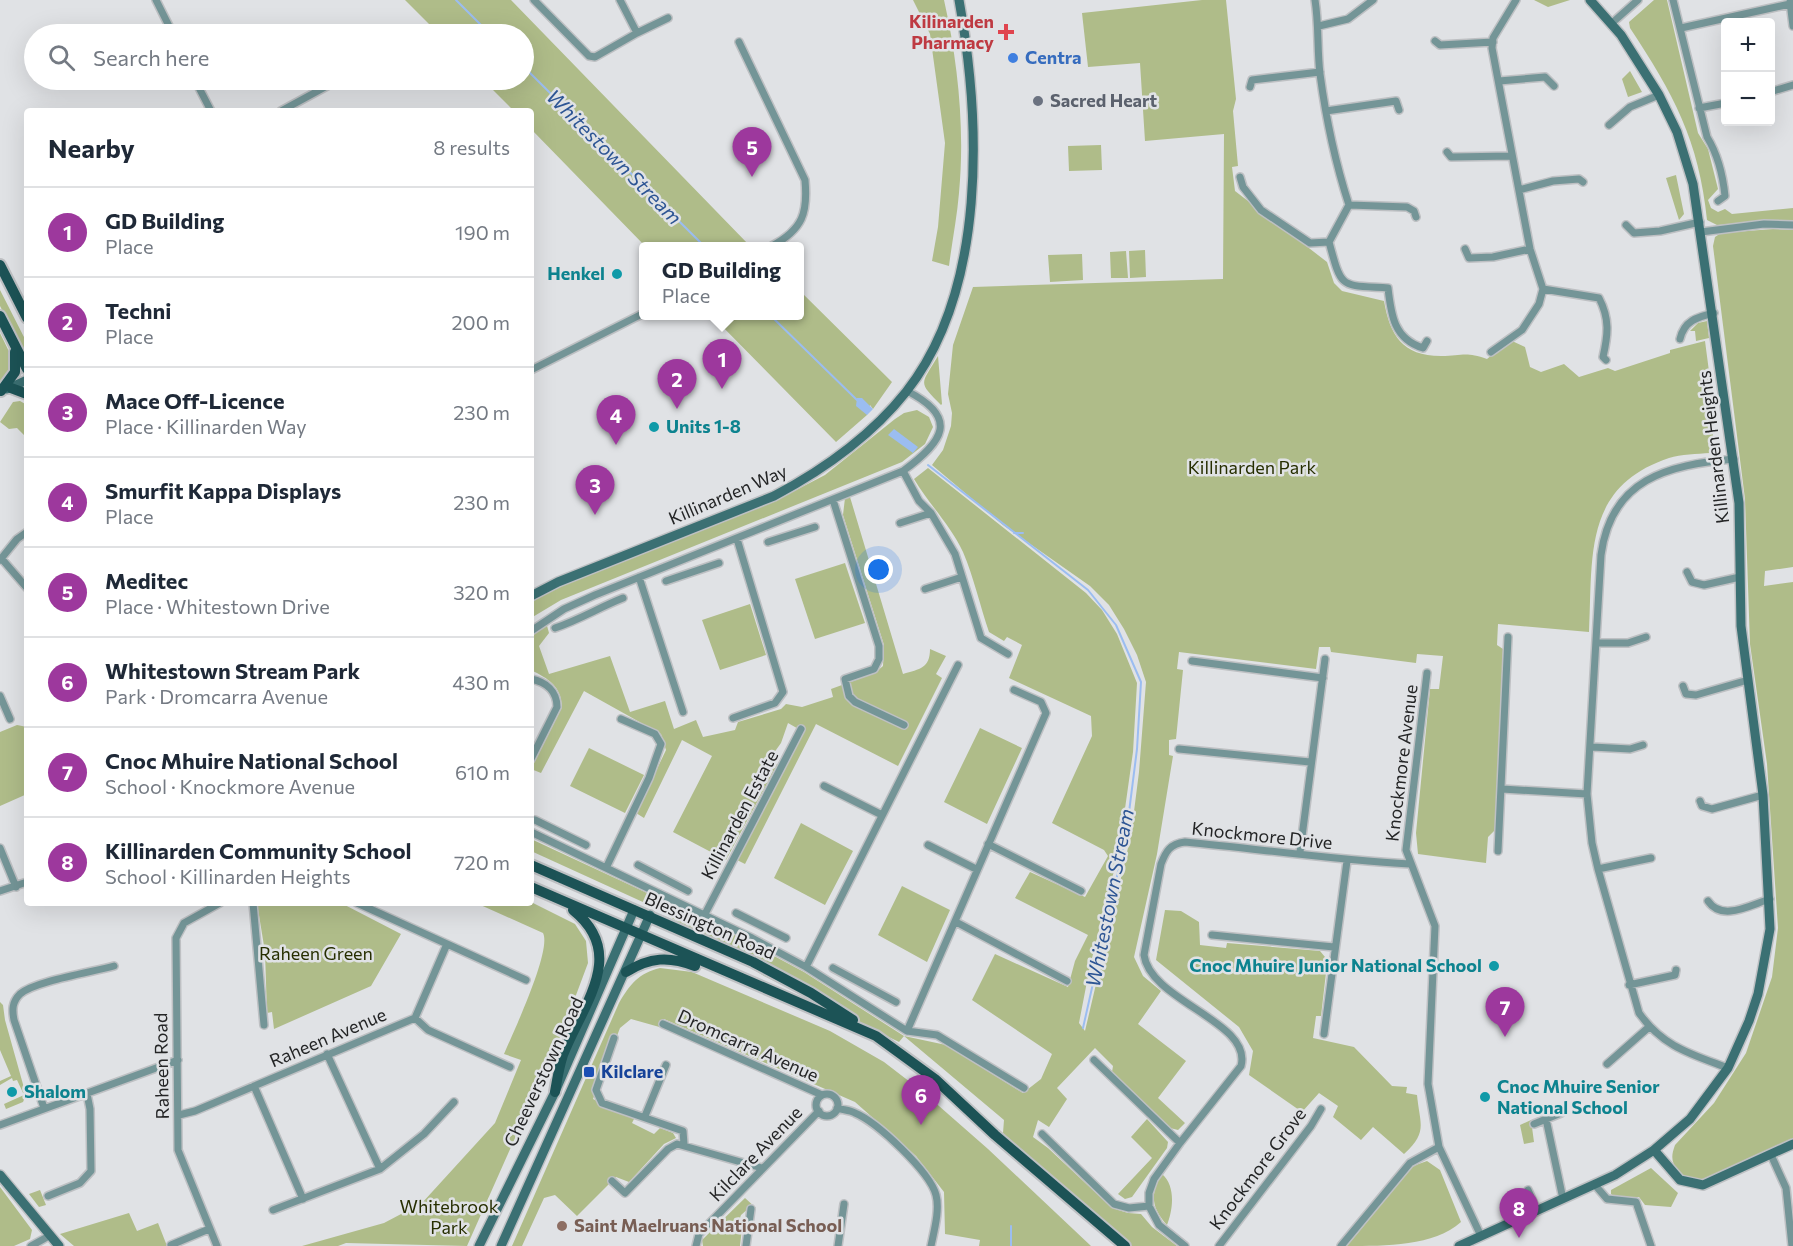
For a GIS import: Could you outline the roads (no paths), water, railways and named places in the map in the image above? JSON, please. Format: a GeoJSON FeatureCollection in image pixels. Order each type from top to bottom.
{"type":"FeatureCollection","features":[{"type":"Feature","properties":{"kind":"main road"},"geometry":{"type":"LineString","coordinates":[[0,265],[24,312]]}},
{"type":"Feature","properties":{"kind":"main road"},"geometry":{"type":"LineString","coordinates":[[0,316],[24,363]]}},
{"type":"Feature","properties":{"kind":"main road"},"geometry":{"type":"LineString","coordinates":[[14,343],[15,372],[4,390],[24,393]]}},
{"type":"Feature","properties":{"kind":"main road","name":"Blessington Road"},"geometry":{"type":"LineString","coordinates":[[534,866],[650,915],[784,978],[832,1005],[935,1079],[995,1135],[1125,1246]]}},
{"type":"Feature","properties":{"kind":"main road","name":"Blessington Road"},"geometry":{"type":"LineString","coordinates":[[534,888],[752,984],[867,1031]]}},
{"type":"Feature","properties":{"kind":"main road"},"geometry":{"type":"LineString","coordinates":[[555,1092],[562,1058],[600,967],[600,948],[593,930],[563,902]]}},
{"type":"Feature","properties":{"kind":"main road"},"geometry":{"type":"LineString","coordinates":[[626,972],[655,959],[673,958],[752,984]]}},
{"type":"Feature","properties":{"kind":"street"},"geometry":{"type":"LineString","coordinates":[[156,0],[168,24]]}},
{"type":"Feature","properties":{"kind":"street"},"geometry":{"type":"LineString","coordinates":[[534,0],[589,56],[595,57],[668,18]]}},
{"type":"Feature","properties":{"kind":"street"},"geometry":{"type":"LineString","coordinates":[[620,0],[637,33]]}},
{"type":"Feature","properties":{"kind":"street","name":"Killinarden Way"},"geometry":{"type":"LineString","coordinates":[[534,594],[558,582],[774,496],[801,482],[826,466],[846,449],[890,410],[907,391],[943,327],[961,268],[970,212],[973,106],[959,0]]}},
{"type":"Feature","properties":{"kind":"street"},"geometry":{"type":"LineString","coordinates":[[1315,0],[1319,26],[1320,72],[1326,111],[1334,158],[1349,205],[1329,242],[1337,275],[1344,284],[1388,288],[1397,332],[1411,344],[1423,348],[1427,341]]}},
{"type":"Feature","properties":{"kind":"street"},"geometry":{"type":"LineString","coordinates":[[1319,26],[1348,19],[1373,0]]}},
{"type":"Feature","properties":{"kind":"street"},"geometry":{"type":"LineString","coordinates":[[1491,352],[1522,330],[1539,304],[1543,289],[1530,249],[1493,42],[1516,0]]}},
{"type":"Feature","properties":{"kind":"street","name":"Killinarden Heights"},"geometry":{"type":"LineString","coordinates":[[1459,1246],[1595,1185],[1654,1150],[1690,1119],[1728,1068],[1758,994],[1770,929],[1763,795],[1741,626],[1740,522],[1734,459],[1693,184],[1677,132],[1659,95],[1636,55],[1612,23],[1590,0]]}},
{"type":"Feature","properties":{"kind":"street"},"geometry":{"type":"LineString","coordinates":[[1612,23],[1638,0]]}},
{"type":"Feature","properties":{"kind":"street"},"geometry":{"type":"LineString","coordinates":[[1673,0],[1699,108],[1707,137],[1715,151],[1724,187],[1725,196],[1718,201]]}},
{"type":"Feature","properties":{"kind":"street"},"geometry":{"type":"LineString","coordinates":[[1681,28],[1790,2],[1793,26]]}},
{"type":"Feature","properties":{"kind":"street"},"geometry":{"type":"LineString","coordinates":[[1435,41],[1440,45],[1493,42]]}},
{"type":"Feature","properties":{"kind":"street"},"geometry":{"type":"LineString","coordinates":[[739,42],[805,180],[807,205],[803,218],[776,242]]}},
{"type":"Feature","properties":{"kind":"street"},"geometry":{"type":"LineString","coordinates":[[1250,87],[1252,80],[1320,72]]}},
{"type":"Feature","properties":{"kind":"street"},"geometry":{"type":"LineString","coordinates":[[1499,81],[1545,76],[1554,86]]}},
{"type":"Feature","properties":{"kind":"street"},"geometry":{"type":"LineString","coordinates":[[1775,90],[1793,85]]}},
{"type":"Feature","properties":{"kind":"street"},"geometry":{"type":"LineString","coordinates":[[200,90],[209,108]]}},
{"type":"Feature","properties":{"kind":"street"},"geometry":{"type":"LineString","coordinates":[[287,108],[320,90]]}},
{"type":"Feature","properties":{"kind":"street"},"geometry":{"type":"LineString","coordinates":[[1609,125],[1630,107],[1659,95]]}},
{"type":"Feature","properties":{"kind":"street"},"geometry":{"type":"LineString","coordinates":[[1326,111],[1396,100],[1399,110]]}},
{"type":"Feature","properties":{"kind":"street"},"geometry":{"type":"LineString","coordinates":[[1699,108],[1721,104]]}},
{"type":"Feature","properties":{"kind":"street"},"geometry":{"type":"LineString","coordinates":[[1447,152],[1450,157],[1512,156]]}},
{"type":"Feature","properties":{"kind":"street"},"geometry":{"type":"LineString","coordinates":[[1240,177],[1243,187],[1261,210],[1310,243],[1329,242]]}},
{"type":"Feature","properties":{"kind":"street"},"geometry":{"type":"LineString","coordinates":[[1519,190],[1553,181],[1579,179],[1583,182]]}},
{"type":"Feature","properties":{"kind":"street"},"geometry":{"type":"LineString","coordinates":[[1349,205],[1407,207],[1414,211],[1416,217]]}},
{"type":"Feature","properties":{"kind":"street"},"geometry":{"type":"LineString","coordinates":[[1626,225],[1634,233],[1701,227],[1793,225]]}},
{"type":"Feature","properties":{"kind":"street"},"geometry":{"type":"LineString","coordinates":[[1465,249],[1469,258],[1493,257],[1530,249]]}},
{"type":"Feature","properties":{"kind":"street"},"geometry":{"type":"LineString","coordinates":[[1543,289],[1599,298],[1604,308],[1609,332],[1603,357],[1606,360]]}},
{"type":"Feature","properties":{"kind":"street"},"geometry":{"type":"LineString","coordinates":[[1680,339],[1687,324],[1695,318],[1714,314]]}},
{"type":"Feature","properties":{"kind":"street"},"geometry":{"type":"LineString","coordinates":[[534,368],[639,316]]}},
{"type":"Feature","properties":{"kind":"street"},"geometry":{"type":"LineString","coordinates":[[4,390],[24,381]]}},
{"type":"Feature","properties":{"kind":"street"},"geometry":{"type":"LineString","coordinates":[[534,629],[546,619],[581,601],[903,471],[929,450],[940,434],[941,426],[928,404],[907,391]]}},
{"type":"Feature","properties":{"kind":"street"},"geometry":{"type":"LineString","coordinates":[[1728,1068],[1676,1049],[1649,1027],[1639,1013],[1629,985],[1598,869],[1592,843],[1587,794],[1592,747],[1603,540],[1611,516],[1620,502],[1655,473],[1679,466],[1734,459]]}},
{"type":"Feature","properties":{"kind":"street"},"geometry":{"type":"LineString","coordinates":[[903,471],[919,501],[931,513],[955,554],[981,638],[987,644],[1008,654]]}},
{"type":"Feature","properties":{"kind":"street"},"geometry":{"type":"LineString","coordinates":[[833,500],[879,646],[879,659],[874,669],[845,679],[849,696],[855,702],[904,725]]}},
{"type":"Feature","properties":{"kind":"street"},"geometry":{"type":"LineString","coordinates":[[900,523],[931,513]]}},
{"type":"Feature","properties":{"kind":"street"},"geometry":{"type":"LineString","coordinates":[[778,522],[783,537]]}},
{"type":"Feature","properties":{"kind":"street"},"geometry":{"type":"LineString","coordinates":[[768,542],[815,527]]}},
{"type":"Feature","properties":{"kind":"street"},"geometry":{"type":"LineString","coordinates":[[24,534],[17,538],[1,559],[24,585]]}},
{"type":"Feature","properties":{"kind":"street"},"geometry":{"type":"LineString","coordinates":[[733,718],[776,703],[783,692],[737,539]]}},
{"type":"Feature","properties":{"kind":"street"},"geometry":{"type":"LineString","coordinates":[[681,560],[686,574]]}},
{"type":"Feature","properties":{"kind":"street"},"geometry":{"type":"LineString","coordinates":[[666,581],[719,564]]}},
{"type":"Feature","properties":{"kind":"street"},"geometry":{"type":"LineString","coordinates":[[1687,572],[1692,582],[1704,585],[1740,577]]}},
{"type":"Feature","properties":{"kind":"street"},"geometry":{"type":"LineString","coordinates":[[639,577],[683,712]]}},
{"type":"Feature","properties":{"kind":"street"},"geometry":{"type":"LineString","coordinates":[[925,589],[962,577]]}},
{"type":"Feature","properties":{"kind":"street"},"geometry":{"type":"LineString","coordinates":[[555,628],[623,598]]}},
{"type":"Feature","properties":{"kind":"street"},"geometry":{"type":"LineString","coordinates":[[581,601],[587,615]]}},
{"type":"Feature","properties":{"kind":"street"},"geometry":{"type":"LineString","coordinates":[[1498,851],[1508,637]]}},
{"type":"Feature","properties":{"kind":"street"},"geometry":{"type":"LineString","coordinates":[[1598,643],[1628,644],[1646,637]]}},
{"type":"Feature","properties":{"kind":"street"},"geometry":{"type":"LineString","coordinates":[[1300,852],[1310,762],[1326,659]]}},
{"type":"Feature","properties":{"kind":"street"},"geometry":{"type":"LineString","coordinates":[[1192,661],[1323,678]]}},
{"type":"Feature","properties":{"kind":"street"},"geometry":{"type":"LineString","coordinates":[[806,967],[958,665]]}},
{"type":"Feature","properties":{"kind":"street","name":"Knockmore Avenue"},"geometry":{"type":"LineString","coordinates":[[1427,673],[1406,850],[1435,926],[1428,1084],[1439,1147],[1481,1236]]}},
{"type":"Feature","properties":{"kind":"street"},"geometry":{"type":"LineString","coordinates":[[534,680],[554,690],[557,707],[534,753]]}},
{"type":"Feature","properties":{"kind":"street"},"geometry":{"type":"LineString","coordinates":[[1683,686],[1686,694],[1696,695],[1748,681]]}},
{"type":"Feature","properties":{"kind":"street"},"geometry":{"type":"LineString","coordinates":[[907,1031],[1046,713],[1041,702],[1014,690]]}},
{"type":"Feature","properties":{"kind":"street"},"geometry":{"type":"LineString","coordinates":[[0,696],[10,719]]}},
{"type":"Feature","properties":{"kind":"street"},"geometry":{"type":"LineString","coordinates":[[606,868],[649,778],[661,744],[655,734],[621,719]]}},
{"type":"Feature","properties":{"kind":"street","name":"Killinarden Estate"},"geometry":{"type":"LineString","coordinates":[[705,914],[801,729]]}},
{"type":"Feature","properties":{"kind":"street"},"geometry":{"type":"LineString","coordinates":[[1592,747],[1630,749],[1643,745]]}},
{"type":"Feature","properties":{"kind":"street"},"geometry":{"type":"LineString","coordinates":[[1179,748],[1310,762]]}},
{"type":"Feature","properties":{"kind":"street"},"geometry":{"type":"LineString","coordinates":[[824,786],[882,815]]}},
{"type":"Feature","properties":{"kind":"street"},"geometry":{"type":"LineString","coordinates":[[1502,789],[1587,794]]}},
{"type":"Feature","properties":{"kind":"street"},"geometry":{"type":"LineString","coordinates":[[1700,801],[1702,807],[1712,809],[1763,795]]}},
{"type":"Feature","properties":{"kind":"street"},"geometry":{"type":"LineString","coordinates":[[535,820],[586,845]]}},
{"type":"Feature","properties":{"kind":"street"},"geometry":{"type":"LineString","coordinates":[[553,842],[559,831]]}},
{"type":"Feature","properties":{"kind":"street"},"geometry":{"type":"LineString","coordinates":[[534,833],[752,938],[806,967],[907,1031],[937,1035],[1024,1089]]}},
{"type":"Feature","properties":{"kind":"street","name":"Knockmore Drive"},"geometry":{"type":"LineString","coordinates":[[1180,1143],[1241,1066],[1242,1052],[1234,1039],[1149,972],[1144,955],[1161,864],[1166,852],[1176,843],[1185,842],[1300,852],[1347,861],[1410,864]]}},
{"type":"Feature","properties":{"kind":"street"},"geometry":{"type":"LineString","coordinates":[[988,844],[1081,891]]}},
{"type":"Feature","properties":{"kind":"street"},"geometry":{"type":"LineString","coordinates":[[928,845],[976,869]]}},
{"type":"Feature","properties":{"kind":"street"},"geometry":{"type":"LineString","coordinates":[[0,848],[16,887]]}},
{"type":"Feature","properties":{"kind":"street"},"geometry":{"type":"LineString","coordinates":[[1598,869],[1651,858]]}},
{"type":"Feature","properties":{"kind":"street"},"geometry":{"type":"LineString","coordinates":[[1324,1034],[1347,861]]}},
{"type":"Feature","properties":{"kind":"street","name":"Killinarden Estate"},"geometry":{"type":"LineString","coordinates":[[638,865],[688,891]]}},
{"type":"Feature","properties":{"kind":"street"},"geometry":{"type":"LineString","coordinates":[[652,889],[659,876]]}},
{"type":"Feature","properties":{"kind":"street"},"geometry":{"type":"LineString","coordinates":[[0,891],[24,883]]}},
{"type":"Feature","properties":{"kind":"street"},"geometry":{"type":"LineString","coordinates":[[1708,901],[1714,910],[1725,913],[1770,899]]}},
{"type":"Feature","properties":{"kind":"street","name":"Raheen Road"},"geometry":{"type":"LineString","coordinates":[[214,906],[183,923],[176,938],[178,1150],[217,1246]]}},
{"type":"Feature","properties":{"kind":"street"},"geometry":{"type":"LineString","coordinates":[[252,906],[264,1025]]}},
{"type":"Feature","properties":{"kind":"street"},"geometry":{"type":"LineString","coordinates":[[364,906],[526,980]]}},
{"type":"Feature","properties":{"kind":"street","name":"Cheeverstown Road"},"geometry":{"type":"LineString","coordinates":[[479,1246],[555,1092],[634,910]]}},
{"type":"Feature","properties":{"kind":"street"},"geometry":{"type":"LineString","coordinates":[[736,913],[786,938]]}},
{"type":"Feature","properties":{"kind":"street","name":"Cheeverstown Road"},"geometry":{"type":"LineString","coordinates":[[501,1246],[650,915]]}},
{"type":"Feature","properties":{"kind":"street"},"geometry":{"type":"LineString","coordinates":[[956,922],[1067,981]]}},
{"type":"Feature","properties":{"kind":"street"},"geometry":{"type":"LineString","coordinates":[[752,938],[759,925]]}},
{"type":"Feature","properties":{"kind":"street"},"geometry":{"type":"LineString","coordinates":[[1212,935],[1334,947]]}},
{"type":"Feature","properties":{"kind":"street","name":"Raheen Avenue"},"geometry":{"type":"LineString","coordinates":[[178,1115],[189,1113],[415,1018],[447,944]]}},
{"type":"Feature","properties":{"kind":"street"},"geometry":{"type":"LineString","coordinates":[[44,1108],[14,1020],[16,1000],[21,994],[35,987],[114,966]]}},
{"type":"Feature","properties":{"kind":"street"},"geometry":{"type":"LineString","coordinates":[[833,968],[896,1002]]}},
{"type":"Feature","properties":{"kind":"street"},"geometry":{"type":"LineString","coordinates":[[1629,985],[1675,975],[1676,970]]}},
{"type":"Feature","properties":{"kind":"street"},"geometry":{"type":"LineString","coordinates":[[855,997],[863,985]]}},
{"type":"Feature","properties":{"kind":"street"},"geometry":{"type":"LineString","coordinates":[[415,1018],[428,1030],[510,1066]]}},
{"type":"Feature","properties":{"kind":"street","name":"Dromcarra Avenue"},"geometry":{"type":"LineString","coordinates":[[663,1024],[822,1095]]}},
{"type":"Feature","properties":{"kind":"street"},"geometry":{"type":"LineString","coordinates":[[1606,1064],[1649,1027]]}},
{"type":"Feature","properties":{"kind":"street"},"geometry":{"type":"LineString","coordinates":[[614,1038],[596,1090],[597,1097],[602,1102],[683,1131],[684,1144]]}},
{"type":"Feature","properties":{"kind":"street"},"geometry":{"type":"LineString","coordinates":[[327,1054],[380,1169]]}},
{"type":"Feature","properties":{"kind":"street"},"geometry":{"type":"LineString","coordinates":[[0,1125],[178,1060]]}},
{"type":"Feature","properties":{"kind":"street"},"geometry":{"type":"LineString","coordinates":[[1094,1060],[1180,1143],[1151,1186],[1149,1206],[1159,1225],[1185,1246]]}},
{"type":"Feature","properties":{"kind":"street"},"geometry":{"type":"LineString","coordinates":[[645,1116],[666,1065]]}},
{"type":"Feature","properties":{"kind":"street"},"geometry":{"type":"LineString","coordinates":[[254,1086],[303,1199]]}},
{"type":"Feature","properties":{"kind":"street"},"geometry":{"type":"LineString","coordinates":[[48,1196],[80,1183],[91,1171],[90,1109],[87,1094]]}},
{"type":"Feature","properties":{"kind":"street"},"geometry":{"type":"LineString","coordinates":[[829,1094],[835,1098],[837,1108],[827,1116],[819,1111],[816,1104],[822,1095],[829,1094]]}},
{"type":"Feature","properties":{"kind":"street"},"geometry":{"type":"LineString","coordinates":[[273,1210],[380,1169],[424,1134],[454,1102]]}},
{"type":"Feature","properties":{"kind":"street"},"geometry":{"type":"LineString","coordinates":[[837,1108],[855,1113],[876,1127],[920,1168],[931,1183],[936,1196],[931,1246]]}},
{"type":"Feature","properties":{"kind":"street","name":"Knockmore Grove"},"geometry":{"type":"LineString","coordinates":[[1219,1246],[1311,1126],[1321,1109]]}},
{"type":"Feature","properties":{"kind":"street","name":"Kilclare Avenue"},"geometry":{"type":"LineString","coordinates":[[696,1246],[699,1234],[730,1205],[762,1168],[819,1111]]}},
{"type":"Feature","properties":{"kind":"street"},"geometry":{"type":"LineString","coordinates":[[1534,1124],[1561,1113]]}},
{"type":"Feature","properties":{"kind":"street"},"geometry":{"type":"LineString","coordinates":[[1546,1119],[1563,1199]]}},
{"type":"Feature","properties":{"kind":"street"},"geometry":{"type":"LineString","coordinates":[[1042,1134],[1114,1204],[1129,1208],[1149,1206]]}},
{"type":"Feature","properties":{"kind":"street"},"geometry":{"type":"LineString","coordinates":[[612,1182],[625,1193],[668,1149],[684,1144],[762,1168]]}},
{"type":"Feature","properties":{"kind":"street"},"geometry":{"type":"LineString","coordinates":[[1654,1150],[1680,1180],[1689,1184],[1703,1185],[1793,1144]]}},
{"type":"Feature","properties":{"kind":"street"},"geometry":{"type":"LineString","coordinates":[[1341,1246],[1410,1163],[1439,1147]]}},
{"type":"Feature","properties":{"kind":"street"},"geometry":{"type":"LineString","coordinates":[[1772,1155],[1786,1188],[1792,1246]]}},
{"type":"Feature","properties":{"kind":"street"},"geometry":{"type":"LineString","coordinates":[[0,1175],[59,1246]]}},
{"type":"Feature","properties":{"kind":"street"},"geometry":{"type":"LineString","coordinates":[[1595,1185],[1607,1199],[1636,1202],[1651,1246]]}},
{"type":"Feature","properties":{"kind":"street"},"geometry":{"type":"LineString","coordinates":[[1528,1190],[1537,1211]]}},
{"type":"Feature","properties":{"kind":"street"},"geometry":{"type":"LineString","coordinates":[[838,1246],[844,1204]]}},
{"type":"Feature","properties":{"kind":"street"},"geometry":{"type":"LineString","coordinates":[[746,1246],[751,1209]]}},
{"type":"Feature","properties":{"kind":"street"},"geometry":{"type":"LineString","coordinates":[[171,1245],[209,1229]]}},
{"type":"Feature","properties":{"kind":"street"},"geometry":{"type":"LineString","coordinates":[[31,1246],[49,1236]]}},
{"type":"Feature","properties":{"kind":"water"},"geometry":{"type":"Polygon","coordinates":[[[857,398],[862,398],[873,409],[867,415],[856,406],[857,398]]]}},
{"type":"Feature","properties":{"kind":"water"},"geometry":{"type":"Polygon","coordinates":[[[894,429],[918,447],[913,453],[888,435],[894,429]]]}},
{"type":"Feature","properties":{"kind":"waterway","name":"Whitestown Stream"},"geometry":{"type":"LineString","coordinates":[[456,0],[480,24]]}},
{"type":"Feature","properties":{"kind":"waterway","name":"Whitestown Stream"},"geometry":{"type":"LineString","coordinates":[[534,77],[700,242]]}},
{"type":"Feature","properties":{"kind":"waterway","name":"Whitestown Stream"},"geometry":{"type":"LineString","coordinates":[[775,320],[857,400]]}},
{"type":"Feature","properties":{"kind":"waterway","name":"Whitestown Stream"},"geometry":{"type":"LineString","coordinates":[[928,465],[1088,590],[1116,625],[1141,682],[1137,749],[1126,836],[1083,1028]]}},
{"type":"Feature","properties":{"kind":"waterway","name":"Whitestown Stream"},"geometry":{"type":"LineString","coordinates":[[1014,533],[1023,533]]}},
{"type":"Feature","properties":{"kind":"waterway","name":"Whitestown Stream"},"geometry":{"type":"LineString","coordinates":[[1011,1226],[1011,1246]]}},
{"type":"Feature","properties":{"kind":"place","name":"Kilinarden Pharmacy"},"geometry":{"type":"Point","coordinates":[1006,32]}},
{"type":"Feature","properties":{"kind":"place","name":"Centra"},"geometry":{"type":"Point","coordinates":[1013,58]}},
{"type":"Feature","properties":{"kind":"place","name":"Sacred Heart"},"geometry":{"type":"Point","coordinates":[1038,101]}},
{"type":"Feature","properties":{"kind":"place","name":"Meditec"},"geometry":{"type":"Point","coordinates":[752,177]}},
{"type":"Feature","properties":{"kind":"place","name":"Henkel"},"geometry":{"type":"Point","coordinates":[617,274]}},
{"type":"Feature","properties":{"kind":"place","name":"GD Building"},"geometry":{"type":"Point","coordinates":[722,389]}},
{"type":"Feature","properties":{"kind":"place","name":"Techni"},"geometry":{"type":"Point","coordinates":[677,409]}},
{"type":"Feature","properties":{"kind":"place","name":"Units 1-8"},"geometry":{"type":"Point","coordinates":[654,427]}},
{"type":"Feature","properties":{"kind":"place","name":"Smurfit Kappa Displays"},"geometry":{"type":"Point","coordinates":[616,445]}},
{"type":"Feature","properties":{"kind":"place","name":"Mace Off-Licence"},"geometry":{"type":"Point","coordinates":[595,515]}},
{"type":"Feature","properties":{"kind":"place","name":"Cnoc Mhuire Junior National School"},"geometry":{"type":"Point","coordinates":[1494,966]}},
{"type":"Feature","properties":{"kind":"place","name":"Cnoc Mhuire National School"},"geometry":{"type":"Point","coordinates":[1505,1037]}},
{"type":"Feature","properties":{"kind":"place","name":"Kilclare"},"geometry":{"type":"Point","coordinates":[589,1072]}},
{"type":"Feature","properties":{"kind":"place","name":"Shalom"},"geometry":{"type":"Point","coordinates":[12,1092]}},
{"type":"Feature","properties":{"kind":"place","name":"Cnoc Mhuire Senior National School"},"geometry":{"type":"Point","coordinates":[1485,1097]}},
{"type":"Feature","properties":{"kind":"place","name":"Whitestown Stream Park"},"geometry":{"type":"Point","coordinates":[921,1125]}},
{"type":"Feature","properties":{"kind":"place","name":"Saint Maelruans National School"},"geometry":{"type":"Point","coordinates":[562,1226]}},
{"type":"Feature","properties":{"kind":"place","name":"Killinarden Community School"},"geometry":{"type":"Point","coordinates":[1519,1238]}},
{"type":"Feature","properties":{"kind":"park label","name":"Killinarden Park"},"geometry":{"type":"Point","coordinates":[1252,468]}},
{"type":"Feature","properties":{"kind":"park label","name":"Raheen Green"},"geometry":{"type":"Point","coordinates":[316,954]}},
{"type":"Feature","properties":{"kind":"park label","name":"Whitebrook Park"},"geometry":{"type":"Point","coordinates":[449,1217]}}]}
